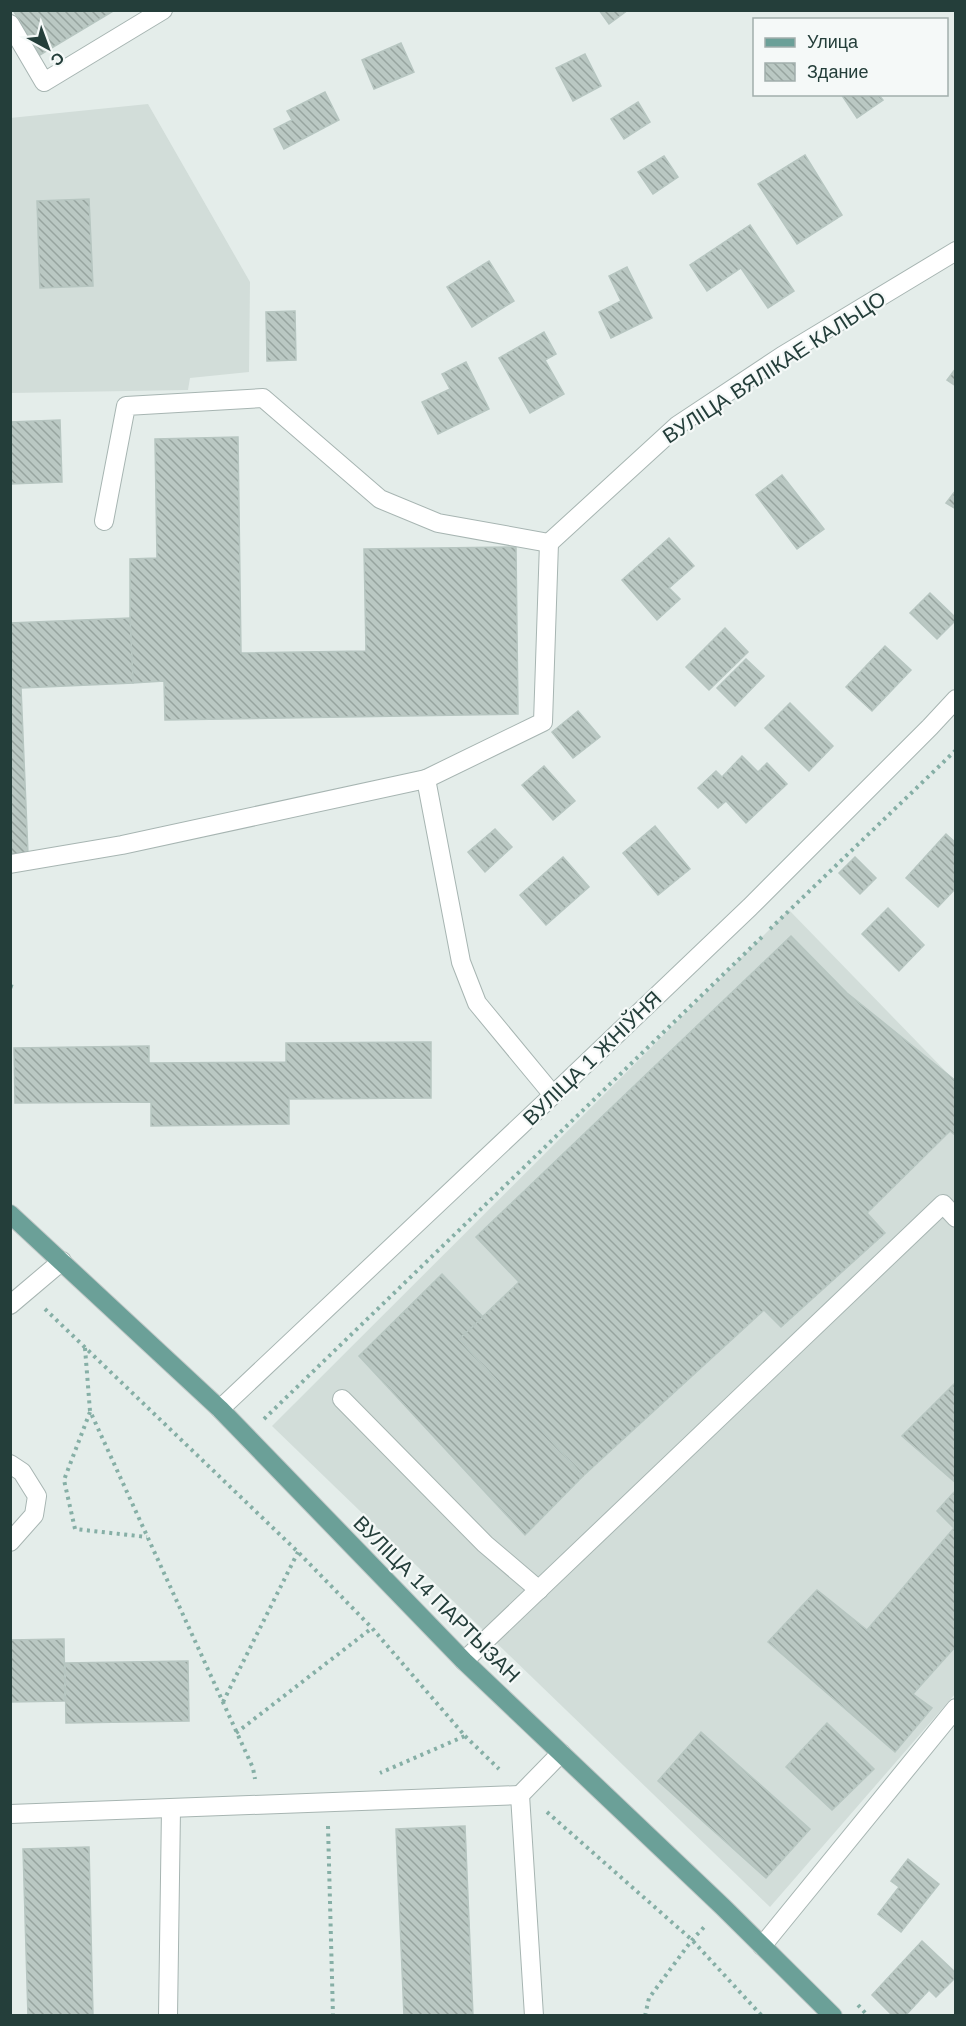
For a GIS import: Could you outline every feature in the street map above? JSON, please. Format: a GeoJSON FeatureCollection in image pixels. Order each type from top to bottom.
{"type":"FeatureCollection","features":[{"type":"Feature","properties":{"kind":"main road","name":"ВУЛІЦА 14 ПАРТЫЗАН"},"geometry":{"type":"LineString","coordinates":[[10,1214],[220,1409],[464,1660],[833,2016]]}},
{"type":"Feature","properties":{"kind":"street"},"geometry":{"type":"LineString","coordinates":[[10,24],[44,82],[163,10]]}},
{"type":"Feature","properties":{"kind":"street","name":"ВУЛІЦА ВЯЛІКАЕ КАЛЬЦО"},"geometry":{"type":"LineString","coordinates":[[549,543],[678,425],[782,356],[956,251]]}},
{"type":"Feature","properties":{"kind":"street"},"geometry":{"type":"LineString","coordinates":[[10,864],[122,845],[426,778],[543,722],[549,543],[438,523],[380,500],[263,398],[126,406],[104,521]]}},
{"type":"Feature","properties":{"kind":"street","name":"ВУЛІЦА 1 ЖНІЎНЯ"},"geometry":{"type":"LineString","coordinates":[[220,1409],[750,907],[956,699]]}},
{"type":"Feature","properties":{"kind":"street"},"geometry":{"type":"LineString","coordinates":[[426,778],[461,962],[477,1004],[553,1095]]}},
{"type":"Feature","properties":{"kind":"street"},"geometry":{"type":"LineString","coordinates":[[464,1660],[943,1204],[956,1218]]}},
{"type":"Feature","properties":{"kind":"street"},"geometry":{"type":"LineString","coordinates":[[10,1305],[62,1261]]}},
{"type":"Feature","properties":{"kind":"street"},"geometry":{"type":"LineString","coordinates":[[342,1399],[485,1544],[539,1590]]}},
{"type":"Feature","properties":{"kind":"street"},"geometry":{"type":"LineString","coordinates":[[10,1464],[22,1472],[37,1496],[34,1515],[10,1542]]}},
{"type":"Feature","properties":{"kind":"street"},"geometry":{"type":"LineString","coordinates":[[762,1946],[956,1708]]}},
{"type":"Feature","properties":{"kind":"street"},"geometry":{"type":"LineString","coordinates":[[10,1814],[521,1793],[561,1753]]}},
{"type":"Feature","properties":{"kind":"street"},"geometry":{"type":"LineString","coordinates":[[521,1793],[534,2016]]}},
{"type":"Feature","properties":{"kind":"street"},"geometry":{"type":"LineString","coordinates":[[168,2016],[171,1809]]}},
{"type":"Feature","properties":{"kind":"path"},"geometry":{"type":"LineString","coordinates":[[257,1425],[956,750]]}},
{"type":"Feature","properties":{"kind":"path"},"geometry":{"type":"LineString","coordinates":[[26,1291],[298,1552],[372,1628],[465,1736],[521,1793],[692,1940],[762,2016]]}},
{"type":"Feature","properties":{"kind":"path"},"geometry":{"type":"LineString","coordinates":[[84,1348],[90,1411],[237,1733],[252,1768],[260,1804]]}},
{"type":"Feature","properties":{"kind":"path"},"geometry":{"type":"LineString","coordinates":[[90,1411],[64,1480],[75,1529],[147,1537]]}},
{"type":"Feature","properties":{"kind":"path"},"geometry":{"type":"LineString","coordinates":[[223,1703],[298,1552]]}},
{"type":"Feature","properties":{"kind":"path"},"geometry":{"type":"LineString","coordinates":[[237,1733],[372,1628]]}},
{"type":"Feature","properties":{"kind":"path"},"geometry":{"type":"LineString","coordinates":[[375,1776],[465,1736]]}},
{"type":"Feature","properties":{"kind":"path"},"geometry":{"type":"LineString","coordinates":[[328,1800],[333,2016]]}},
{"type":"Feature","properties":{"kind":"path"},"geometry":{"type":"LineString","coordinates":[[645,2016],[649,1998],[692,1940]]}},
{"type":"Feature","properties":{"kind":"shaded area"},"geometry":{"type":"Polygon","coordinates":[[[148,104],[250,282],[249,372],[190,378],[188,390],[11,393],[10,118],[148,104]]]}},
{"type":"Feature","properties":{"kind":"shaded area"},"geometry":{"type":"Polygon","coordinates":[[[789,910],[955,1081],[955,1694],[770,1907],[272,1426],[789,910]]]}},
{"type":"Feature","properties":{"kind":"building"},"geometry":{"type":"Polygon","coordinates":[[[13,10],[115,10],[40,55],[13,10]]]}},
{"type":"Feature","properties":{"kind":"building"},"geometry":{"type":"Polygon","coordinates":[[[599,10],[628,10],[609,24],[599,10]]]}},
{"type":"Feature","properties":{"kind":"building"},"geometry":{"type":"Polygon","coordinates":[[[401,43],[414,72],[374,89],[362,60],[401,43]]]}},
{"type":"Feature","properties":{"kind":"building"},"geometry":{"type":"Polygon","coordinates":[[[585,54],[601,86],[573,101],[556,68],[585,54]]]}},
{"type":"Feature","properties":{"kind":"building"},"geometry":{"type":"Polygon","coordinates":[[[325,92],[339,120],[284,149],[274,129],[292,120],[287,111],[325,92]]]}},
{"type":"Feature","properties":{"kind":"building"},"geometry":{"type":"Polygon","coordinates":[[[842,96],[880,96],[883,100],[857,118],[842,96]]]}},
{"type":"Feature","properties":{"kind":"building"},"geometry":{"type":"Polygon","coordinates":[[[638,102],[650,122],[624,139],[611,119],[638,102]]]}},
{"type":"Feature","properties":{"kind":"building"},"geometry":{"type":"Polygon","coordinates":[[[805,155],[842,215],[797,244],[758,184],[805,155]]]}},
{"type":"Feature","properties":{"kind":"building"},"geometry":{"type":"Polygon","coordinates":[[[664,156],[678,177],[653,194],[638,172],[664,156]]]}},
{"type":"Feature","properties":{"kind":"building"},"geometry":{"type":"Polygon","coordinates":[[[89,199],[93,286],[40,288],[37,201],[89,199]]]}},
{"type":"Feature","properties":{"kind":"building"},"geometry":{"type":"Polygon","coordinates":[[[750,225],[794,291],[768,308],[741,268],[707,291],[690,265],[750,225]]]}},
{"type":"Feature","properties":{"kind":"building"},"geometry":{"type":"Polygon","coordinates":[[[489,261],[514,301],[472,327],[447,287],[489,261]]]}},
{"type":"Feature","properties":{"kind":"building"},"geometry":{"type":"Polygon","coordinates":[[[627,267],[652,318],[611,338],[599,312],[621,301],[609,276],[627,267]]]}},
{"type":"Feature","properties":{"kind":"building"},"geometry":{"type":"Polygon","coordinates":[[[295,311],[296,360],[267,361],[266,312],[295,311]]]}},
{"type":"Feature","properties":{"kind":"building"},"geometry":{"type":"Polygon","coordinates":[[[544,332],[556,354],[545,360],[564,394],[530,413],[499,358],[544,332]]]}},
{"type":"Feature","properties":{"kind":"building"},"geometry":{"type":"Polygon","coordinates":[[[466,362],[489,409],[438,434],[422,402],[450,389],[442,374],[466,362]]]}},
{"type":"Feature","properties":{"kind":"building"},"geometry":{"type":"Polygon","coordinates":[[[956,368],[956,386],[947,380],[956,368]]]}},
{"type":"Feature","properties":{"kind":"building"},"geometry":{"type":"Polygon","coordinates":[[[60,420],[62,482],[10,484],[10,422],[60,420]]]}},
{"type":"Feature","properties":{"kind":"building"},"geometry":{"type":"Polygon","coordinates":[[[238,437],[241,653],[366,651],[364,549],[516,547],[518,714],[165,720],[164,681],[133,683],[130,618],[130,559],[157,558],[155,439],[238,437]]]}},
{"type":"Feature","properties":{"kind":"building"},"geometry":{"type":"Polygon","coordinates":[[[782,475],[824,529],[797,549],[756,495],[782,475]]]}},
{"type":"Feature","properties":{"kind":"building"},"geometry":{"type":"Polygon","coordinates":[[[956,490],[956,509],[946,503],[956,490]]]}},
{"type":"Feature","properties":{"kind":"building"},"geometry":{"type":"Polygon","coordinates":[[[669,538],[694,566],[669,588],[680,599],[657,620],[622,580],[669,538]]]}},
{"type":"Feature","properties":{"kind":"building"},"geometry":{"type":"Polygon","coordinates":[[[930,593],[956,618],[937,639],[910,613],[930,593]]]}},
{"type":"Feature","properties":{"kind":"building"},"geometry":{"type":"Polygon","coordinates":[[[130,618],[133,683],[21,688],[28,854],[10,855],[10,623],[130,618]]]}},
{"type":"Feature","properties":{"kind":"building"},"geometry":{"type":"Polygon","coordinates":[[[725,628],[748,652],[709,690],[686,667],[725,628]]]}},
{"type":"Feature","properties":{"kind":"building"},"geometry":{"type":"Polygon","coordinates":[[[885,646],[911,670],[872,711],[846,687],[885,646]]]}},
{"type":"Feature","properties":{"kind":"building"},"geometry":{"type":"Polygon","coordinates":[[[746,659],[764,676],[735,706],[717,688],[746,659]]]}},
{"type":"Feature","properties":{"kind":"building"},"geometry":{"type":"Polygon","coordinates":[[[790,703],[833,746],[809,771],[765,728],[790,703]]]}},
{"type":"Feature","properties":{"kind":"building"},"geometry":{"type":"Polygon","coordinates":[[[578,711],[600,737],[573,758],[552,732],[578,711]]]}},
{"type":"Feature","properties":{"kind":"building"},"geometry":{"type":"Polygon","coordinates":[[[742,756],[758,772],[767,763],[787,784],[746,823],[726,801],[718,808],[698,788],[716,771],[722,777],[742,756]]]}},
{"type":"Feature","properties":{"kind":"building"},"geometry":{"type":"Polygon","coordinates":[[[544,766],[575,801],[553,820],[522,785],[544,766]]]}},
{"type":"Feature","properties":{"kind":"building"},"geometry":{"type":"Polygon","coordinates":[[[655,826],[690,869],[658,895],[623,853],[655,826]]]}},
{"type":"Feature","properties":{"kind":"building"},"geometry":{"type":"Polygon","coordinates":[[[495,829],[512,847],[485,872],[468,852],[495,829]]]}},
{"type":"Feature","properties":{"kind":"building"},"geometry":{"type":"Polygon","coordinates":[[[946,834],[956,843],[956,888],[938,907],[906,878],[946,834]]]}},
{"type":"Feature","properties":{"kind":"building"},"geometry":{"type":"Polygon","coordinates":[[[563,857],[589,887],[546,925],[520,895],[563,857]]]}},
{"type":"Feature","properties":{"kind":"building"},"geometry":{"type":"Polygon","coordinates":[[[855,857],[876,878],[860,894],[839,873],[855,857]]]}},
{"type":"Feature","properties":{"kind":"building"},"geometry":{"type":"Polygon","coordinates":[[[888,908],[924,945],[899,971],[862,934],[888,908]]]}},
{"type":"Feature","properties":{"kind":"building"},"geometry":{"type":"Polygon","coordinates":[[[791,936],[847,993],[956,1081],[956,1136],[950,1131],[867,1213],[885,1233],[781,1327],[764,1310],[583,1476],[459,1339],[519,1282],[476,1237],[791,936]]]}},
{"type":"Feature","properties":{"kind":"building"},"geometry":{"type":"Polygon","coordinates":[[[431,1042],[431,1098],[289,1099],[289,1124],[151,1126],[151,1102],[15,1103],[14,1048],[149,1046],[149,1063],[286,1062],[286,1043],[431,1042]]]}},
{"type":"Feature","properties":{"kind":"building"},"geometry":{"type":"Polygon","coordinates":[[[442,1274],[483,1317],[459,1339],[583,1476],[525,1535],[359,1356],[442,1274]]]}},
{"type":"Feature","properties":{"kind":"building"},"geometry":{"type":"Polygon","coordinates":[[[956,1382],[956,1483],[902,1436],[956,1382]]]}},
{"type":"Feature","properties":{"kind":"building"},"geometry":{"type":"Polygon","coordinates":[[[956,1490],[956,1646],[913,1694],[932,1708],[895,1752],[768,1642],[817,1590],[867,1630],[954,1528],[937,1511],[956,1490]]]}},
{"type":"Feature","properties":{"kind":"building"},"geometry":{"type":"Polygon","coordinates":[[[64,1639],[65,1701],[10,1702],[10,1640],[64,1639]]]}},
{"type":"Feature","properties":{"kind":"building"},"geometry":{"type":"Polygon","coordinates":[[[188,1661],[189,1721],[66,1723],[65,1663],[188,1661]]]}},
{"type":"Feature","properties":{"kind":"building"},"geometry":{"type":"Polygon","coordinates":[[[827,1723],[874,1769],[832,1810],[786,1767],[827,1723]]]}},
{"type":"Feature","properties":{"kind":"building"},"geometry":{"type":"Polygon","coordinates":[[[701,1732],[810,1829],[766,1878],[658,1781],[701,1732]]]}},
{"type":"Feature","properties":{"kind":"building"},"geometry":{"type":"Polygon","coordinates":[[[465,1826],[473,2016],[404,2016],[396,1829],[465,1826]]]}},
{"type":"Feature","properties":{"kind":"building"},"geometry":{"type":"Polygon","coordinates":[[[89,1847],[93,2016],[28,2016],[23,1849],[89,1847]]]}},
{"type":"Feature","properties":{"kind":"building"},"geometry":{"type":"Polygon","coordinates":[[[908,1859],[939,1884],[901,1932],[878,1914],[899,1887],[891,1881],[908,1859]]]}},
{"type":"Feature","properties":{"kind":"building"},"geometry":{"type":"Polygon","coordinates":[[[922,1941],[956,1973],[956,1977],[936,1997],[929,1990],[905,2016],[893,2016],[872,1995],[922,1941]]]}}]}
